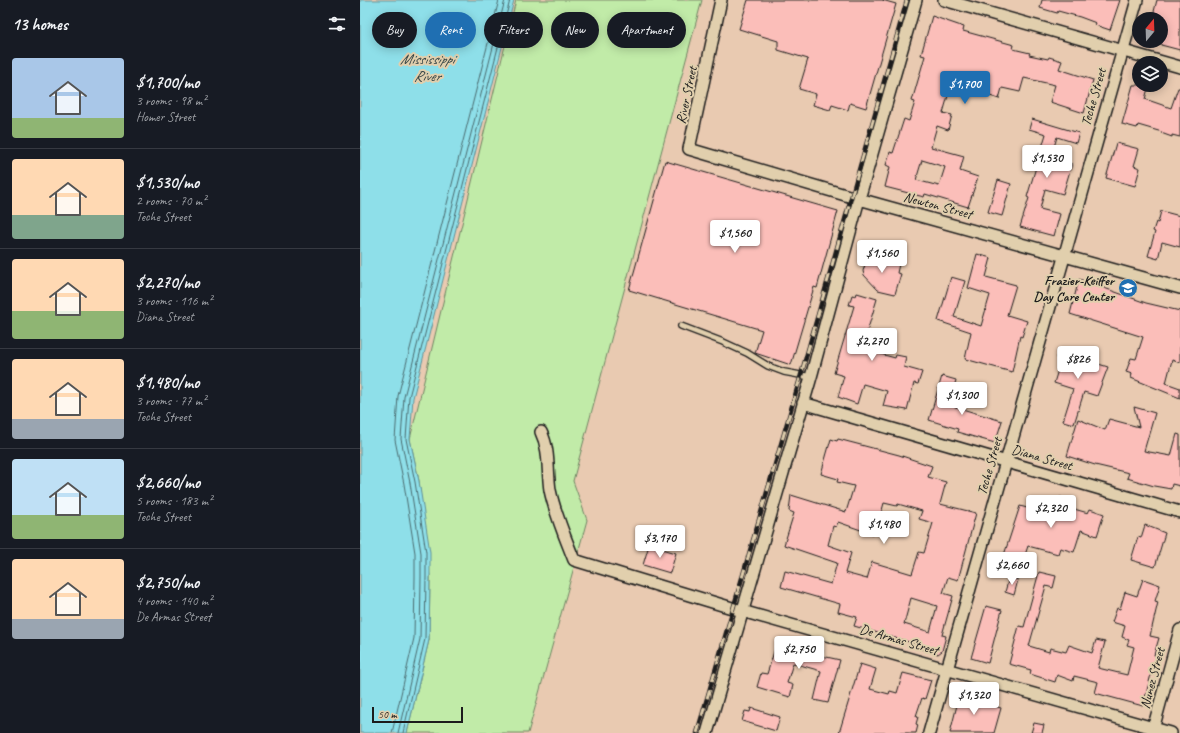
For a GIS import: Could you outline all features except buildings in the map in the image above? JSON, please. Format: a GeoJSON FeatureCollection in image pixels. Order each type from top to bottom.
{"type":"FeatureCollection","features":[{"type":"Feature","properties":{"kind":"street","name":"River Street"},"geometry":{"type":"LineString","coordinates":[[689,148],[721,0]]}},
{"type":"Feature","properties":{"kind":"street"},"geometry":{"type":"LineString","coordinates":[[707,733],[811,377],[859,199],[916,0]]}},
{"type":"Feature","properties":{"kind":"street"},"geometry":{"type":"LineString","coordinates":[[944,0],[1180,67]]}},
{"type":"Feature","properties":{"kind":"street","name":"Teche Street"},"geometry":{"type":"LineString","coordinates":[[929,733],[1137,0]]}},
{"type":"Feature","properties":{"kind":"street","name":"Newton Street"},"geometry":{"type":"LineString","coordinates":[[689,148],[859,199],[1064,254],[1180,288]]}},
{"type":"Feature","properties":{"kind":"street","name":"Diana Street"},"geometry":{"type":"LineString","coordinates":[[803,403],[1180,512]]}},
{"type":"Feature","properties":{"kind":"street","name":"De Armas Street"},"geometry":{"type":"LineString","coordinates":[[541,432],[546,441],[550,489],[558,518],[574,560],[742,610],[947,668],[1153,731],[1171,733]]}},
{"type":"Feature","properties":{"kind":"street","name":"Nunez Street"},"geometry":{"type":"LineString","coordinates":[[1153,731],[1180,630]]}},
{"type":"Feature","properties":{"kind":"lane"},"geometry":{"type":"LineString","coordinates":[[681,326],[747,353],[768,366],[784,372],[811,377]]}},
{"type":"Feature","properties":{"kind":"green space"},"geometry":{"type":"Polygon","coordinates":[[[516,0],[702,0],[573,481],[587,520],[528,733],[407,733],[429,640],[430,577],[419,481],[410,439],[504,48],[543,48],[543,12],[513,12],[516,0]]]}},
{"type":"Feature","properties":{"kind":"water","name":"Mississippi River"},"geometry":{"type":"Polygon","coordinates":[[[360,0],[514,0],[511,12],[484,12],[484,48],[502,48],[413,398],[410,439],[419,481],[430,552],[429,640],[407,733],[360,733],[360,0]]]}},
{"type":"Feature","properties":{"kind":"railway"},"geometry":{"type":"LineString","coordinates":[[697,733],[801,375],[907,0]]}},
{"type":"Feature","properties":{"kind":"place","name":"Frazier-Keiffer Day Care Center"},"geometry":{"type":"Point","coordinates":[1128,288]}}]}
